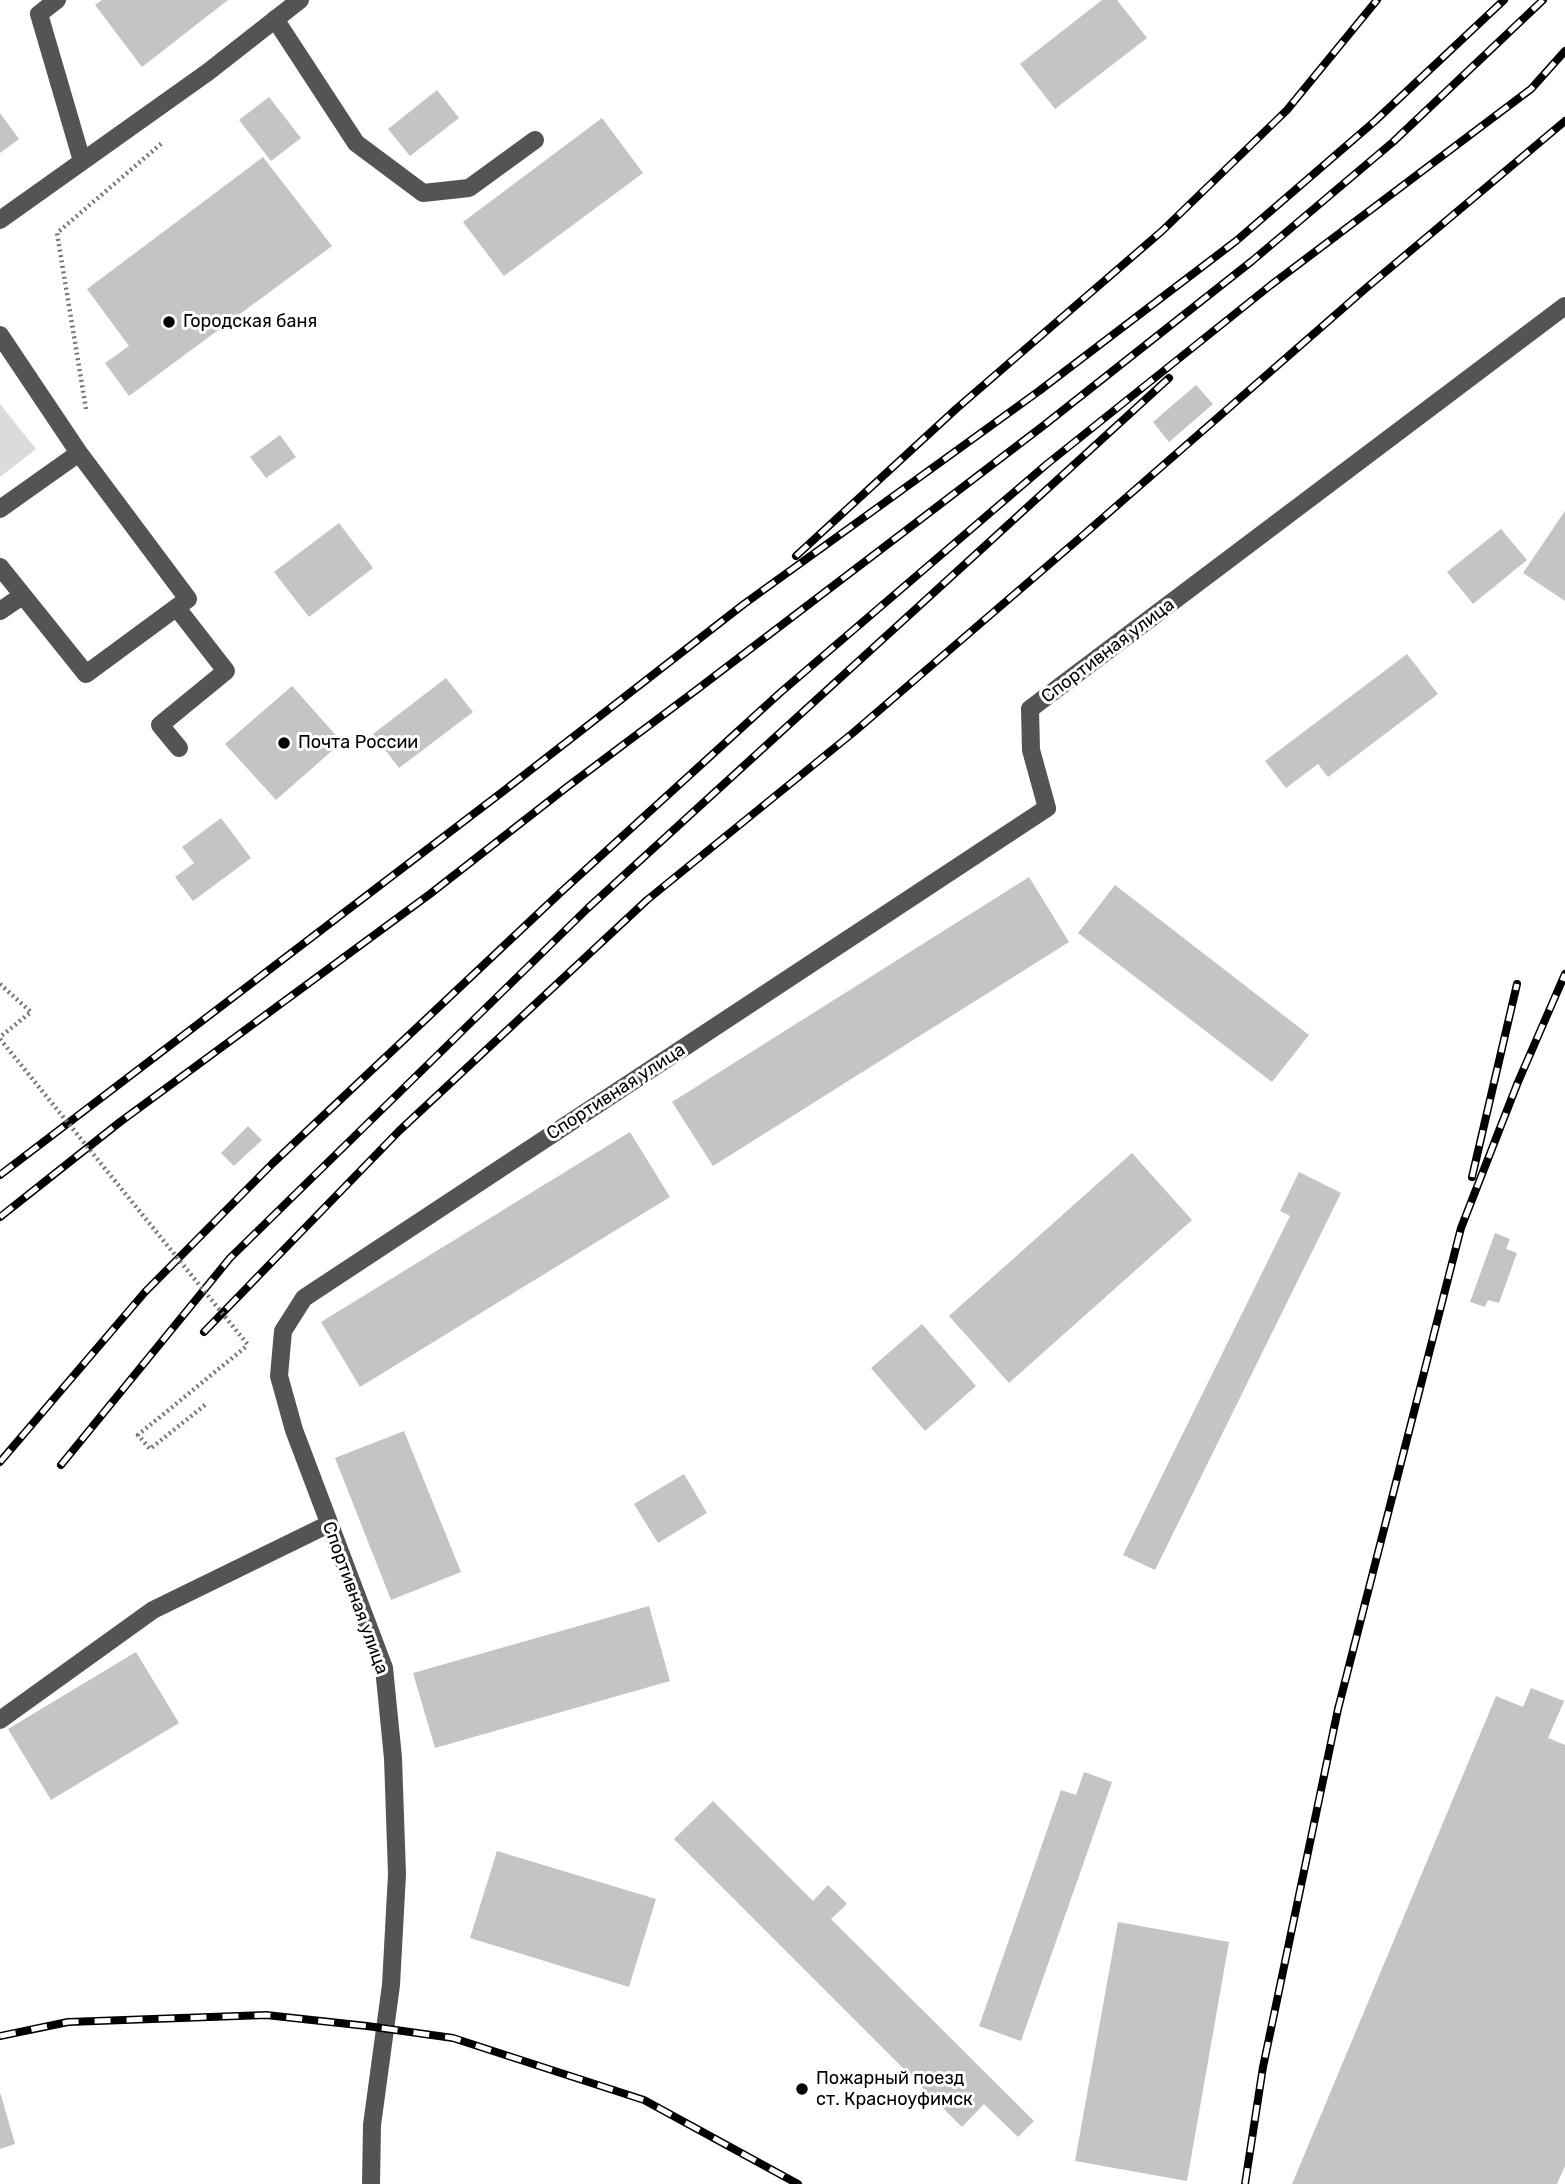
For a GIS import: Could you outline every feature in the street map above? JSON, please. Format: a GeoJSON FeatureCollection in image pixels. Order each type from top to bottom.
{"type":"FeatureCollection","features":[{"type":"Feature","properties":{"kind":"street"},"geometry":{"type":"LineString","coordinates":[[57,0],[39,7],[82,161]]}},
{"type":"Feature","properties":{"kind":"street"},"geometry":{"type":"LineString","coordinates":[[0,220],[208,72],[300,0]]}},
{"type":"Feature","properties":{"kind":"street"},"geometry":{"type":"LineString","coordinates":[[275,19],[356,144],[423,193],[469,188],[535,139]]}},
{"type":"Feature","properties":{"kind":"street","name":"Спортивная улица"},"geometry":{"type":"LineString","coordinates":[[371,2184],[372,2125],[391,1985],[397,1874],[393,1758],[384,1668],[294,1430],[279,1376],[283,1331],[304,1298],[1047,808],[1031,751],[1030,709],[1565,306]]}},
{"type":"Feature","properties":{"kind":"street"},"geometry":{"type":"LineString","coordinates":[[0,335],[79,453],[188,599],[86,674],[0,567]]}},
{"type":"Feature","properties":{"kind":"street"},"geometry":{"type":"LineString","coordinates":[[0,509],[79,453]]}},
{"type":"Feature","properties":{"kind":"street"},"geometry":{"type":"LineString","coordinates":[[0,611],[22,596]]}},
{"type":"Feature","properties":{"kind":"street"},"geometry":{"type":"LineString","coordinates":[[177,608],[226,671],[160,725],[178,748]]}},
{"type":"Feature","properties":{"kind":"street"},"geometry":{"type":"LineString","coordinates":[[0,1720],[153,1610],[329,1524]]}},
{"type":"Feature","properties":{"kind":"path"},"geometry":{"type":"LineString","coordinates":[[88,422],[57,233],[172,135]]}},
{"type":"Feature","properties":{"kind":"path"},"geometry":{"type":"LineString","coordinates":[[0,984],[31,1012],[0,1038],[248,1345],[138,1435],[150,1449],[205,1405]]}},
{"type":"Feature","properties":{"kind":"shaded area"},"geometry":{"type":"Polygon","coordinates":[[[0,404],[36,449],[0,477],[0,404]]]}},
{"type":"Feature","properties":{"kind":"building"},"geometry":{"type":"Polygon","coordinates":[[[102,0],[228,0],[142,67],[95,5],[102,0]]]}},
{"type":"Feature","properties":{"kind":"building"},"geometry":{"type":"Polygon","coordinates":[[[1102,0],[1117,0],[1147,38],[1055,109],[1020,64],[1102,0]]]}},
{"type":"Feature","properties":{"kind":"building"},"geometry":{"type":"Polygon","coordinates":[[[437,90],[459,118],[410,156],[388,129],[437,90]]]}},
{"type":"Feature","properties":{"kind":"building"},"geometry":{"type":"Polygon","coordinates":[[[269,97],[301,138],[271,161],[239,120],[269,97]]]}},
{"type":"Feature","properties":{"kind":"building"},"geometry":{"type":"Polygon","coordinates":[[[0,113],[19,139],[0,153],[0,113]]]}},
{"type":"Feature","properties":{"kind":"building"},"geometry":{"type":"Polygon","coordinates":[[[602,118],[643,173],[504,276],[463,222],[602,118]]]}},
{"type":"Feature","properties":{"kind":"building","name":"Городская баня"},"geometry":{"type":"Polygon","coordinates":[[[263,157],[332,246],[129,396],[105,363],[129,346],[87,289],[263,157]]]}},
{"type":"Feature","properties":{"kind":"building"},"geometry":{"type":"Polygon","coordinates":[[[1196,385],[1213,404],[1169,442],[1153,422],[1196,385]]]}},
{"type":"Feature","properties":{"kind":"building"},"geometry":{"type":"Polygon","coordinates":[[[280,435],[296,457],[266,478],[250,457],[280,435]]]}},
{"type":"Feature","properties":{"kind":"building"},"geometry":{"type":"Polygon","coordinates":[[[1565,511],[1565,601],[1523,573],[1565,511]]]}},
{"type":"Feature","properties":{"kind":"building"},"geometry":{"type":"Polygon","coordinates":[[[339,523],[373,568],[309,617],[274,572],[339,523]]]}},
{"type":"Feature","properties":{"kind":"building"},"geometry":{"type":"Polygon","coordinates":[[[1501,529],[1527,560],[1473,604],[1447,572],[1501,529]]]}},
{"type":"Feature","properties":{"kind":"building"},"geometry":{"type":"Polygon","coordinates":[[[1407,654],[1438,694],[1328,777],[1318,764],[1286,788],[1265,761],[1407,654]]]}},
{"type":"Feature","properties":{"kind":"building"},"geometry":{"type":"Polygon","coordinates":[[[446,678],[473,712],[399,768],[373,734],[446,678]]]}},
{"type":"Feature","properties":{"kind":"building","name":"Почта России"},"geometry":{"type":"Polygon","coordinates":[[[292,686],[342,742],[276,800],[225,744],[292,686]]]}},
{"type":"Feature","properties":{"kind":"building"},"geometry":{"type":"Polygon","coordinates":[[[221,818],[251,858],[193,901],[175,877],[194,863],[182,847],[221,818]]]}},
{"type":"Feature","properties":{"kind":"building"},"geometry":{"type":"Polygon","coordinates":[[[1029,877],[1069,942],[713,1166],[672,1102],[1029,877]]]}},
{"type":"Feature","properties":{"kind":"building"},"geometry":{"type":"Polygon","coordinates":[[[1115,885],[1309,1035],[1272,1082],[1078,933],[1115,885]]]}},
{"type":"Feature","properties":{"kind":"building"},"geometry":{"type":"Polygon","coordinates":[[[248,1126],[262,1140],[234,1166],[221,1153],[248,1126]]]}},
{"type":"Feature","properties":{"kind":"building"},"geometry":{"type":"Polygon","coordinates":[[[630,1132],[670,1197],[360,1387],[321,1322],[630,1132]]]}},
{"type":"Feature","properties":{"kind":"building"},"geometry":{"type":"Polygon","coordinates":[[[1132,1153],[1192,1220],[1009,1383],[949,1316],[1132,1153]]]}},
{"type":"Feature","properties":{"kind":"building"},"geometry":{"type":"Polygon","coordinates":[[[1299,1172],[1341,1193],[1155,1570],[1123,1555],[1290,1216],[1280,1211],[1299,1172]]]}},
{"type":"Feature","properties":{"kind":"building"},"geometry":{"type":"Polygon","coordinates":[[[1495,1233],[1510,1239],[1506,1249],[1517,1253],[1499,1303],[1488,1300],[1485,1307],[1470,1302],[1495,1233]]]}},
{"type":"Feature","properties":{"kind":"building"},"geometry":{"type":"Polygon","coordinates":[[[922,1324],[976,1386],[925,1431],[871,1368],[922,1324]]]}},
{"type":"Feature","properties":{"kind":"building"},"geometry":{"type":"Polygon","coordinates":[[[404,1431],[461,1572],[391,1600],[335,1458],[404,1431]]]}},
{"type":"Feature","properties":{"kind":"building"},"geometry":{"type":"Polygon","coordinates":[[[684,1474],[707,1513],[658,1543],[634,1504],[684,1474]]]}},
{"type":"Feature","properties":{"kind":"building"},"geometry":{"type":"Polygon","coordinates":[[[649,1606],[670,1681],[435,1748],[413,1673],[649,1606]]]}},
{"type":"Feature","properties":{"kind":"building"},"geometry":{"type":"Polygon","coordinates":[[[136,1652],[179,1723],[51,1800],[8,1729],[136,1652]]]}},
{"type":"Feature","properties":{"kind":"building"},"geometry":{"type":"Polygon","coordinates":[[[1531,1688],[1564,1701],[1548,1738],[1565,1745],[1565,2166],[1557,2184],[1292,2184],[1496,1696],[1523,1707],[1531,1688]]]}},
{"type":"Feature","properties":{"kind":"building"},"geometry":{"type":"Polygon","coordinates":[[[1084,1772],[1112,1782],[1021,2041],[979,2026],[1061,1790],[1076,1795],[1084,1772]]]}},
{"type":"Feature","properties":{"kind":"building"},"geometry":{"type":"Polygon","coordinates":[[[713,1801],[813,1901],[828,1885],[847,1904],[831,1919],[1034,2121],[1018,2137],[984,2104],[962,2127],[674,1839],[713,1801]]]}},
{"type":"Feature","properties":{"kind":"building"},"geometry":{"type":"Polygon","coordinates":[[[497,1851],[656,1899],[629,1987],[470,1938],[497,1851]]]}},
{"type":"Feature","properties":{"kind":"building"},"geometry":{"type":"Polygon","coordinates":[[[1118,1922],[1229,1942],[1187,2181],[1075,2161],[1118,1922]]]}},
{"type":"Feature","properties":{"kind":"building"},"geometry":{"type":"Polygon","coordinates":[[[0,2092],[15,2144],[0,2149],[0,2092]]]}},
{"type":"Feature","properties":{"kind":"railway"},"geometry":{"type":"LineString","coordinates":[[796,556],[956,409],[1162,231],[1287,110],[1377,0]]}},
{"type":"Feature","properties":{"kind":"railway"},"geometry":{"type":"LineString","coordinates":[[0,1175],[744,604],[1039,391],[1236,241],[1375,121],[1504,0]]}},
{"type":"Feature","properties":{"kind":"railway"},"geometry":{"type":"LineString","coordinates":[[0,1217],[120,1122],[430,894],[1043,426],[1252,261],[1393,142],[1543,0]]}},
{"type":"Feature","properties":{"kind":"railway"},"geometry":{"type":"LineString","coordinates":[[0,1462],[145,1292],[273,1163],[560,893],[781,692],[1047,464],[1271,285],[1531,89],[1565,51]]}},
{"type":"Feature","properties":{"kind":"railway"},"geometry":{"type":"LineString","coordinates":[[204,1332],[399,1131],[647,900],[854,732],[1365,289],[1565,121]]}},
{"type":"Feature","properties":{"kind":"railway"},"geometry":{"type":"LineString","coordinates":[[61,1465],[230,1258],[588,908],[1169,378]]}},
{"type":"Feature","properties":{"kind":"railway"},"geometry":{"type":"LineString","coordinates":[[1245,2184],[1263,2067],[1338,1709],[1461,1228],[1518,1082],[1565,974]]}},
{"type":"Feature","properties":{"kind":"railway"},"geometry":{"type":"LineString","coordinates":[[1472,1177],[1517,984]]}},
{"type":"Feature","properties":{"kind":"railway"},"geometry":{"type":"LineString","coordinates":[[0,2036],[68,2022],[266,2015],[453,2038],[644,2100],[798,2184]]}},
{"type":"Feature","properties":{"kind":"place","name":"Городская баня"},"geometry":{"type":"Point","coordinates":[169,322]}},
{"type":"Feature","properties":{"kind":"place","name":"Почта России"},"geometry":{"type":"Point","coordinates":[284,743]}},
{"type":"Feature","properties":{"kind":"place","name":"Пожарный поезд ст. Красноуфимск"},"geometry":{"type":"Point","coordinates":[802,2089]}}]}
